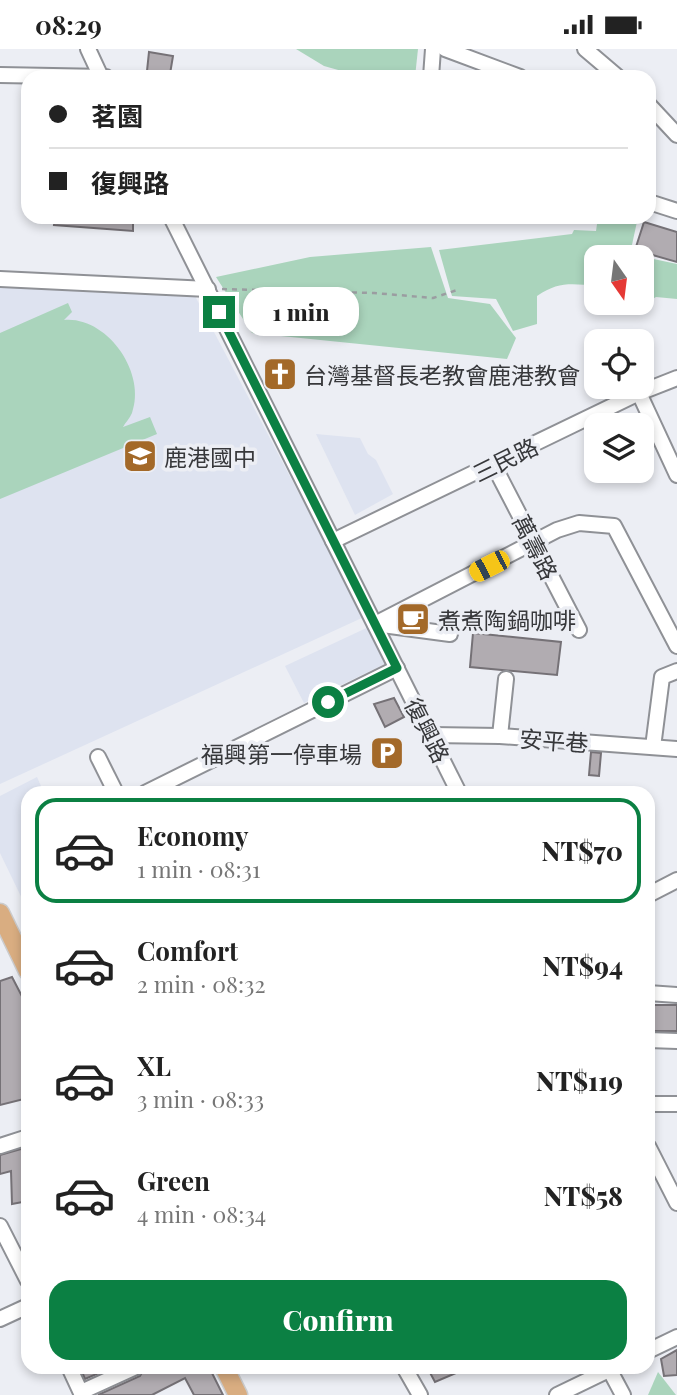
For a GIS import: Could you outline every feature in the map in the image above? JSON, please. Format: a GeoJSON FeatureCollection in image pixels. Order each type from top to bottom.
{"type":"FeatureCollection","features":[{"type":"Feature","properties":{"kind":"main road"},"geometry":{"type":"LineString","coordinates":[[0,913],[21,956]]}},
{"type":"Feature","properties":{"kind":"main road"},"geometry":{"type":"LineString","coordinates":[[228,1374],[238,1395]]}},
{"type":"Feature","properties":{"kind":"street"},"geometry":{"type":"LineString","coordinates":[[88,49],[99,70]]}},
{"type":"Feature","properties":{"kind":"street"},"geometry":{"type":"LineString","coordinates":[[432,70],[433,49]]}},
{"type":"Feature","properties":{"kind":"street"},"geometry":{"type":"LineString","coordinates":[[445,49],[501,70]]}},
{"type":"Feature","properties":{"kind":"street"},"geometry":{"type":"LineString","coordinates":[[585,49],[610,70]]}},
{"type":"Feature","properties":{"kind":"street"},"geometry":{"type":"LineString","coordinates":[[0,75],[21,75]]}},
{"type":"Feature","properties":{"kind":"street"},"geometry":{"type":"LineString","coordinates":[[656,112],[677,135]]}},
{"type":"Feature","properties":{"kind":"street"},"geometry":{"type":"LineString","coordinates":[[656,204],[677,211]]}},
{"type":"Feature","properties":{"kind":"street","name":"復興路"},"geometry":{"type":"LineString","coordinates":[[175,224],[456,786]]}},
{"type":"Feature","properties":{"kind":"street"},"geometry":{"type":"LineString","coordinates":[[0,279],[208,289]]}},
{"type":"Feature","properties":{"kind":"street","name":"三民路"},"geometry":{"type":"LineString","coordinates":[[654,387],[677,377]]}},
{"type":"Feature","properties":{"kind":"street","name":"三民路"},"geometry":{"type":"LineString","coordinates":[[333,541],[627,399]]}},
{"type":"Feature","properties":{"kind":"street"},"geometry":{"type":"LineString","coordinates":[[642,399],[677,475]]}},
{"type":"Feature","properties":{"kind":"street","name":"萬壽路"},"geometry":{"type":"LineString","coordinates":[[493,464],[579,629]]}},
{"type":"Feature","properties":{"kind":"street"},"geometry":{"type":"LineString","coordinates":[[375,624],[557,530],[579,523],[614,526],[677,646]]}},
{"type":"Feature","properties":{"kind":"street"},"geometry":{"type":"LineString","coordinates":[[375,624],[450,634]]}},
{"type":"Feature","properties":{"kind":"street"},"geometry":{"type":"LineString","coordinates":[[159,786],[397,668]]}},
{"type":"Feature","properties":{"kind":"street"},"geometry":{"type":"LineString","coordinates":[[653,747],[662,677],[677,671]]}},
{"type":"Feature","properties":{"kind":"street"},"geometry":{"type":"LineString","coordinates":[[500,736],[506,679]]}},
{"type":"Feature","properties":{"kind":"street","name":"安平巷"},"geometry":{"type":"LineString","coordinates":[[431,735],[500,736],[677,749]]}},
{"type":"Feature","properties":{"kind":"street"},"geometry":{"type":"LineString","coordinates":[[98,757],[112,786]]}},
{"type":"Feature","properties":{"kind":"street"},"geometry":{"type":"LineString","coordinates":[[655,891],[677,880]]}},
{"type":"Feature","properties":{"kind":"street"},"geometry":{"type":"LineString","coordinates":[[655,993],[677,995]]}},
{"type":"Feature","properties":{"kind":"street"},"geometry":{"type":"LineString","coordinates":[[655,1040],[677,1041]]}},
{"type":"Feature","properties":{"kind":"street"},"geometry":{"type":"LineString","coordinates":[[655,1104],[677,1104]]}},
{"type":"Feature","properties":{"kind":"street"},"geometry":{"type":"LineString","coordinates":[[0,1146],[21,1139]]}},
{"type":"Feature","properties":{"kind":"street"},"geometry":{"type":"LineString","coordinates":[[655,1160],[677,1203]]}},
{"type":"Feature","properties":{"kind":"street"},"geometry":{"type":"LineString","coordinates":[[0,1226],[21,1267]]}},
{"type":"Feature","properties":{"kind":"street"},"geometry":{"type":"LineString","coordinates":[[0,1319],[21,1309]]}},
{"type":"Feature","properties":{"kind":"street"},"geometry":{"type":"LineString","coordinates":[[655,1348],[677,1337]]}},
{"type":"Feature","properties":{"kind":"street"},"geometry":{"type":"LineString","coordinates":[[72,1374],[81,1394],[122,1374]]}},
{"type":"Feature","properties":{"kind":"street"},"geometry":{"type":"LineString","coordinates":[[408,1374],[420,1395]]}},
{"type":"Feature","properties":{"kind":"street"},"geometry":{"type":"LineString","coordinates":[[557,1395],[599,1374]]}},
{"type":"Feature","properties":{"kind":"street"},"geometry":{"type":"LineString","coordinates":[[613,1374],[622,1395]]}},
{"type":"Feature","properties":{"kind":"path"},"geometry":{"type":"LineString","coordinates":[[208,289],[374,293],[433,298],[457,290]]}},
{"type":"Feature","properties":{"kind":"shaded area","name":"鹿港國中"},"geometry":{"type":"Polygon","coordinates":[[[0,286],[195,296],[364,617],[0,784],[0,286]]]}},
{"type":"Feature","properties":{"kind":"shaded area"},"geometry":{"type":"Polygon","coordinates":[[[316,434],[360,438],[368,454],[376,460],[393,494],[355,515],[316,434]]]}},
{"type":"Feature","properties":{"kind":"shaded area"},"geometry":{"type":"Polygon","coordinates":[[[375,624],[387,663],[304,703],[285,666],[375,624]]]}},
{"type":"Feature","properties":{"kind":"shaded area"},"geometry":{"type":"Polygon","coordinates":[[[37,777],[41,786],[21,786],[21,896],[0,853],[0,796],[37,777]]]}},
{"type":"Feature","properties":{"kind":"green space"},"geometry":{"type":"Polygon","coordinates":[[[296,49],[418,49],[416,70],[338,70],[324,66],[296,49]]]}},
{"type":"Feature","properties":{"kind":"green space"},"geometry":{"type":"Polygon","coordinates":[[[597,224],[636,224],[632,245],[584,245],[584,285],[552,288],[537,296],[537,324],[513,331],[496,299],[452,296],[439,250],[572,234],[574,230],[596,231],[597,224]]]}},
{"type":"Feature","properties":{"kind":"green space"},"geometry":{"type":"Polygon","coordinates":[[[431,247],[448,298],[490,304],[516,338],[507,359],[252,333],[216,277],[310,257],[431,247]]]}},
{"type":"Feature","properties":{"kind":"green space"},"geometry":{"type":"Polygon","coordinates":[[[654,259],[677,264],[677,299],[654,298],[654,259]]]}},
{"type":"Feature","properties":{"kind":"green space"},"geometry":{"type":"Polygon","coordinates":[[[68,303],[72,312],[64,320],[80,321],[95,327],[120,350],[128,365],[134,381],[135,397],[132,413],[123,427],[150,417],[157,434],[0,499],[0,333],[68,303]]]}},
{"type":"Feature","properties":{"kind":"green space"},"geometry":{"type":"Polygon","coordinates":[[[658,1372],[676,1395],[648,1395],[658,1372]]]}},
{"type":"Feature","properties":{"kind":"building"},"geometry":{"type":"Polygon","coordinates":[[[149,52],[173,56],[171,70],[147,70],[149,52]]]}},
{"type":"Feature","properties":{"kind":"building"},"geometry":{"type":"Polygon","coordinates":[[[133,224],[133,231],[54,225],[133,224]]]}},
{"type":"Feature","properties":{"kind":"building"},"geometry":{"type":"Polygon","coordinates":[[[643,224],[677,232],[677,262],[654,255],[654,245],[637,245],[643,224]]]}},
{"type":"Feature","properties":{"kind":"building"},"geometry":{"type":"Polygon","coordinates":[[[473,633],[561,642],[557,675],[470,667],[473,633]]]}},
{"type":"Feature","properties":{"kind":"building"},"geometry":{"type":"Polygon","coordinates":[[[394,698],[404,717],[385,727],[374,704],[394,698]]]}},
{"type":"Feature","properties":{"kind":"building"},"geometry":{"type":"Polygon","coordinates":[[[591,752],[601,753],[599,776],[589,775],[591,752]]]}},
{"type":"Feature","properties":{"kind":"building"},"geometry":{"type":"Polygon","coordinates":[[[12,977],[21,994],[21,1100],[0,1105],[0,981],[12,977]]]}},
{"type":"Feature","properties":{"kind":"building"},"geometry":{"type":"Polygon","coordinates":[[[655,1005],[677,1005],[677,1031],[655,1031],[655,1005]]]}},
{"type":"Feature","properties":{"kind":"building"},"geometry":{"type":"Polygon","coordinates":[[[21,1149],[21,1202],[12,1204],[11,1171],[0,1174],[0,1155],[21,1149]]]}},
{"type":"Feature","properties":{"kind":"building"},"geometry":{"type":"Polygon","coordinates":[[[677,1350],[677,1375],[664,1376],[661,1359],[677,1350]]]}},
{"type":"Feature","properties":{"kind":"building"},"geometry":{"type":"Polygon","coordinates":[[[83,1374],[97,1374],[85,1379],[83,1374]]]}},
{"type":"Feature","properties":{"kind":"building"},"geometry":{"type":"Polygon","coordinates":[[[212,1374],[223,1395],[194,1395],[185,1378],[152,1395],[98,1395],[140,1376],[212,1374]]]}},
{"type":"Feature","properties":{"kind":"building"},"geometry":{"type":"Polygon","coordinates":[[[431,1374],[454,1374],[435,1382],[431,1374]]]}},
{"type":"Feature","properties":{"kind":"place","name":"台灣基督長老教會鹿港教會"},"geometry":{"type":"Point","coordinates":[280,374]}},
{"type":"Feature","properties":{"kind":"place","name":"鹿港國中"},"geometry":{"type":"Point","coordinates":[140,456]}},
{"type":"Feature","properties":{"kind":"place","name":"煮煮陶鍋咖啡"},"geometry":{"type":"Point","coordinates":[413,619]}},
{"type":"Feature","properties":{"kind":"place","name":"福興第一停車場"},"geometry":{"type":"Point","coordinates":[387,753]}},
{"type":"Feature","properties":{"kind":"route"},"geometry":{"type":"LineString","coordinates":[[219,312],[397,668],[328,702]]}}]}
